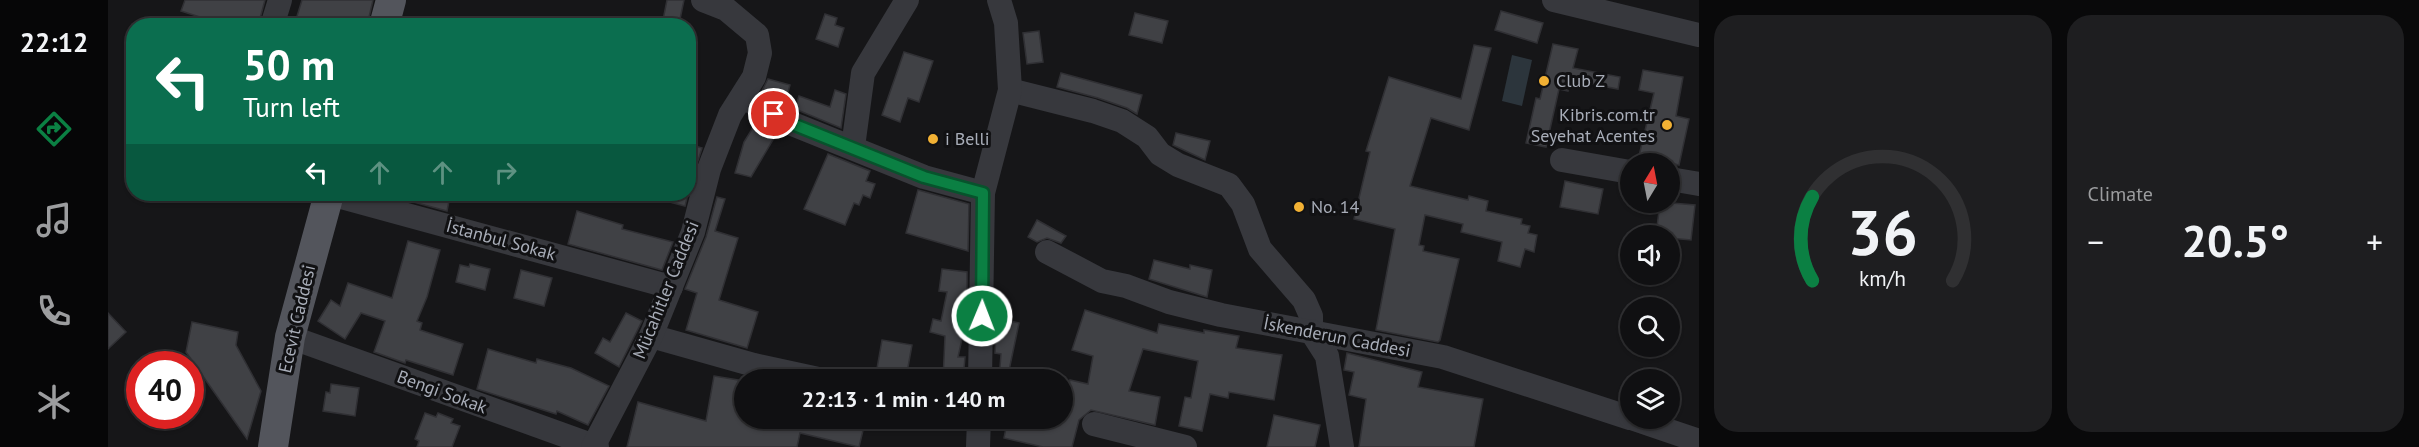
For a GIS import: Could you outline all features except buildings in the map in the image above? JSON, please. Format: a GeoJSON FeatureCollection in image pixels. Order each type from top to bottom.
{"type":"FeatureCollection","features":[{"type":"Feature","properties":{"kind":"main road"},"geometry":{"type":"LineString","coordinates":[[386,18],[391,0]]}},
{"type":"Feature","properties":{"kind":"main road","name":"Ecevit Caddesi"},"geometry":{"type":"LineString","coordinates":[[273,447],[290,337],[327,201]]}},
{"type":"Feature","properties":{"kind":"street"},"geometry":{"type":"LineString","coordinates":[[274,18],[280,0]]}},
{"type":"Feature","properties":{"kind":"street","name":"Mücahitler Caddesi"},"geometry":{"type":"LineString","coordinates":[[594,447],[651,336],[693,232],[709,169],[730,115],[754,77],[760,53],[757,35],[726,9],[703,0]]}},
{"type":"Feature","properties":{"kind":"street"},"geometry":{"type":"LineString","coordinates":[[853,147],[864,73],[907,0]]}},
{"type":"Feature","properties":{"kind":"street"},"geometry":{"type":"LineString","coordinates":[[980,369],[983,193],[1010,90],[1006,23],[999,0]]}},
{"type":"Feature","properties":{"kind":"street"},"geometry":{"type":"LineString","coordinates":[[1554,0],[1699,35]]}},
{"type":"Feature","properties":{"kind":"street"},"geometry":{"type":"LineString","coordinates":[[1010,90],[1093,111],[1122,121],[1141,132],[1160,154],[1178,165],[1229,185],[1244,204],[1260,249],[1304,300],[1311,316],[1311,331],[1327,356],[1342,447]]}},
{"type":"Feature","properties":{"kind":"street"},"geometry":{"type":"LineString","coordinates":[[743,97],[790,123],[924,177],[983,193]]}},
{"type":"Feature","properties":{"kind":"street"},"geometry":{"type":"LineString","coordinates":[[1562,160],[1620,170]]}},
{"type":"Feature","properties":{"kind":"street"},"geometry":{"type":"LineString","coordinates":[[1680,181],[1699,184]]}},
{"type":"Feature","properties":{"kind":"street","name":"İstanbul Sokak"},"geometry":{"type":"LineString","coordinates":[[355,201],[671,287]]}},
{"type":"Feature","properties":{"kind":"street","name":"İskenderun Caddesi"},"geometry":{"type":"LineString","coordinates":[[1047,252],[1102,281],[1126,286],[1169,302],[1221,315],[1443,357],[1620,414]]}},
{"type":"Feature","properties":{"kind":"street"},"geometry":{"type":"LineString","coordinates":[[651,336],[776,369]]}},
{"type":"Feature","properties":{"kind":"street","name":"Bengi Sokak"},"geometry":{"type":"LineString","coordinates":[[290,337],[594,447]]}},
{"type":"Feature","properties":{"kind":"street"},"geometry":{"type":"LineString","coordinates":[[1094,424],[1185,447]]}},
{"type":"Feature","properties":{"kind":"street"},"geometry":{"type":"LineString","coordinates":[[978,447],[979,429]]}},
{"type":"Feature","properties":{"kind":"street","name":"İskenderun Caddesi"},"geometry":{"type":"LineString","coordinates":[[1664,429],[1699,441]]}},
{"type":"Feature","properties":{"kind":"shaded area"},"geometry":{"type":"Polygon","coordinates":[[[1512,55],[1532,60],[1522,106],[1502,101],[1512,55]]]}},
{"type":"Feature","properties":{"kind":"place","name":"Club Z"},"geometry":{"type":"Point","coordinates":[1544,81]}},
{"type":"Feature","properties":{"kind":"place","name":"Kibris.com.tr Seyehat Acentes"},"geometry":{"type":"Point","coordinates":[1667,125]}},
{"type":"Feature","properties":{"kind":"place","name":"i Belli"},"geometry":{"type":"Point","coordinates":[933,139]}},
{"type":"Feature","properties":{"kind":"place","name":"No. 14"},"geometry":{"type":"Point","coordinates":[1299,207]}},
{"type":"Feature","properties":{"kind":"route"},"geometry":{"type":"LineString","coordinates":[[774,114],[790,123],[924,177],[983,193],[982,316]]}}]}
